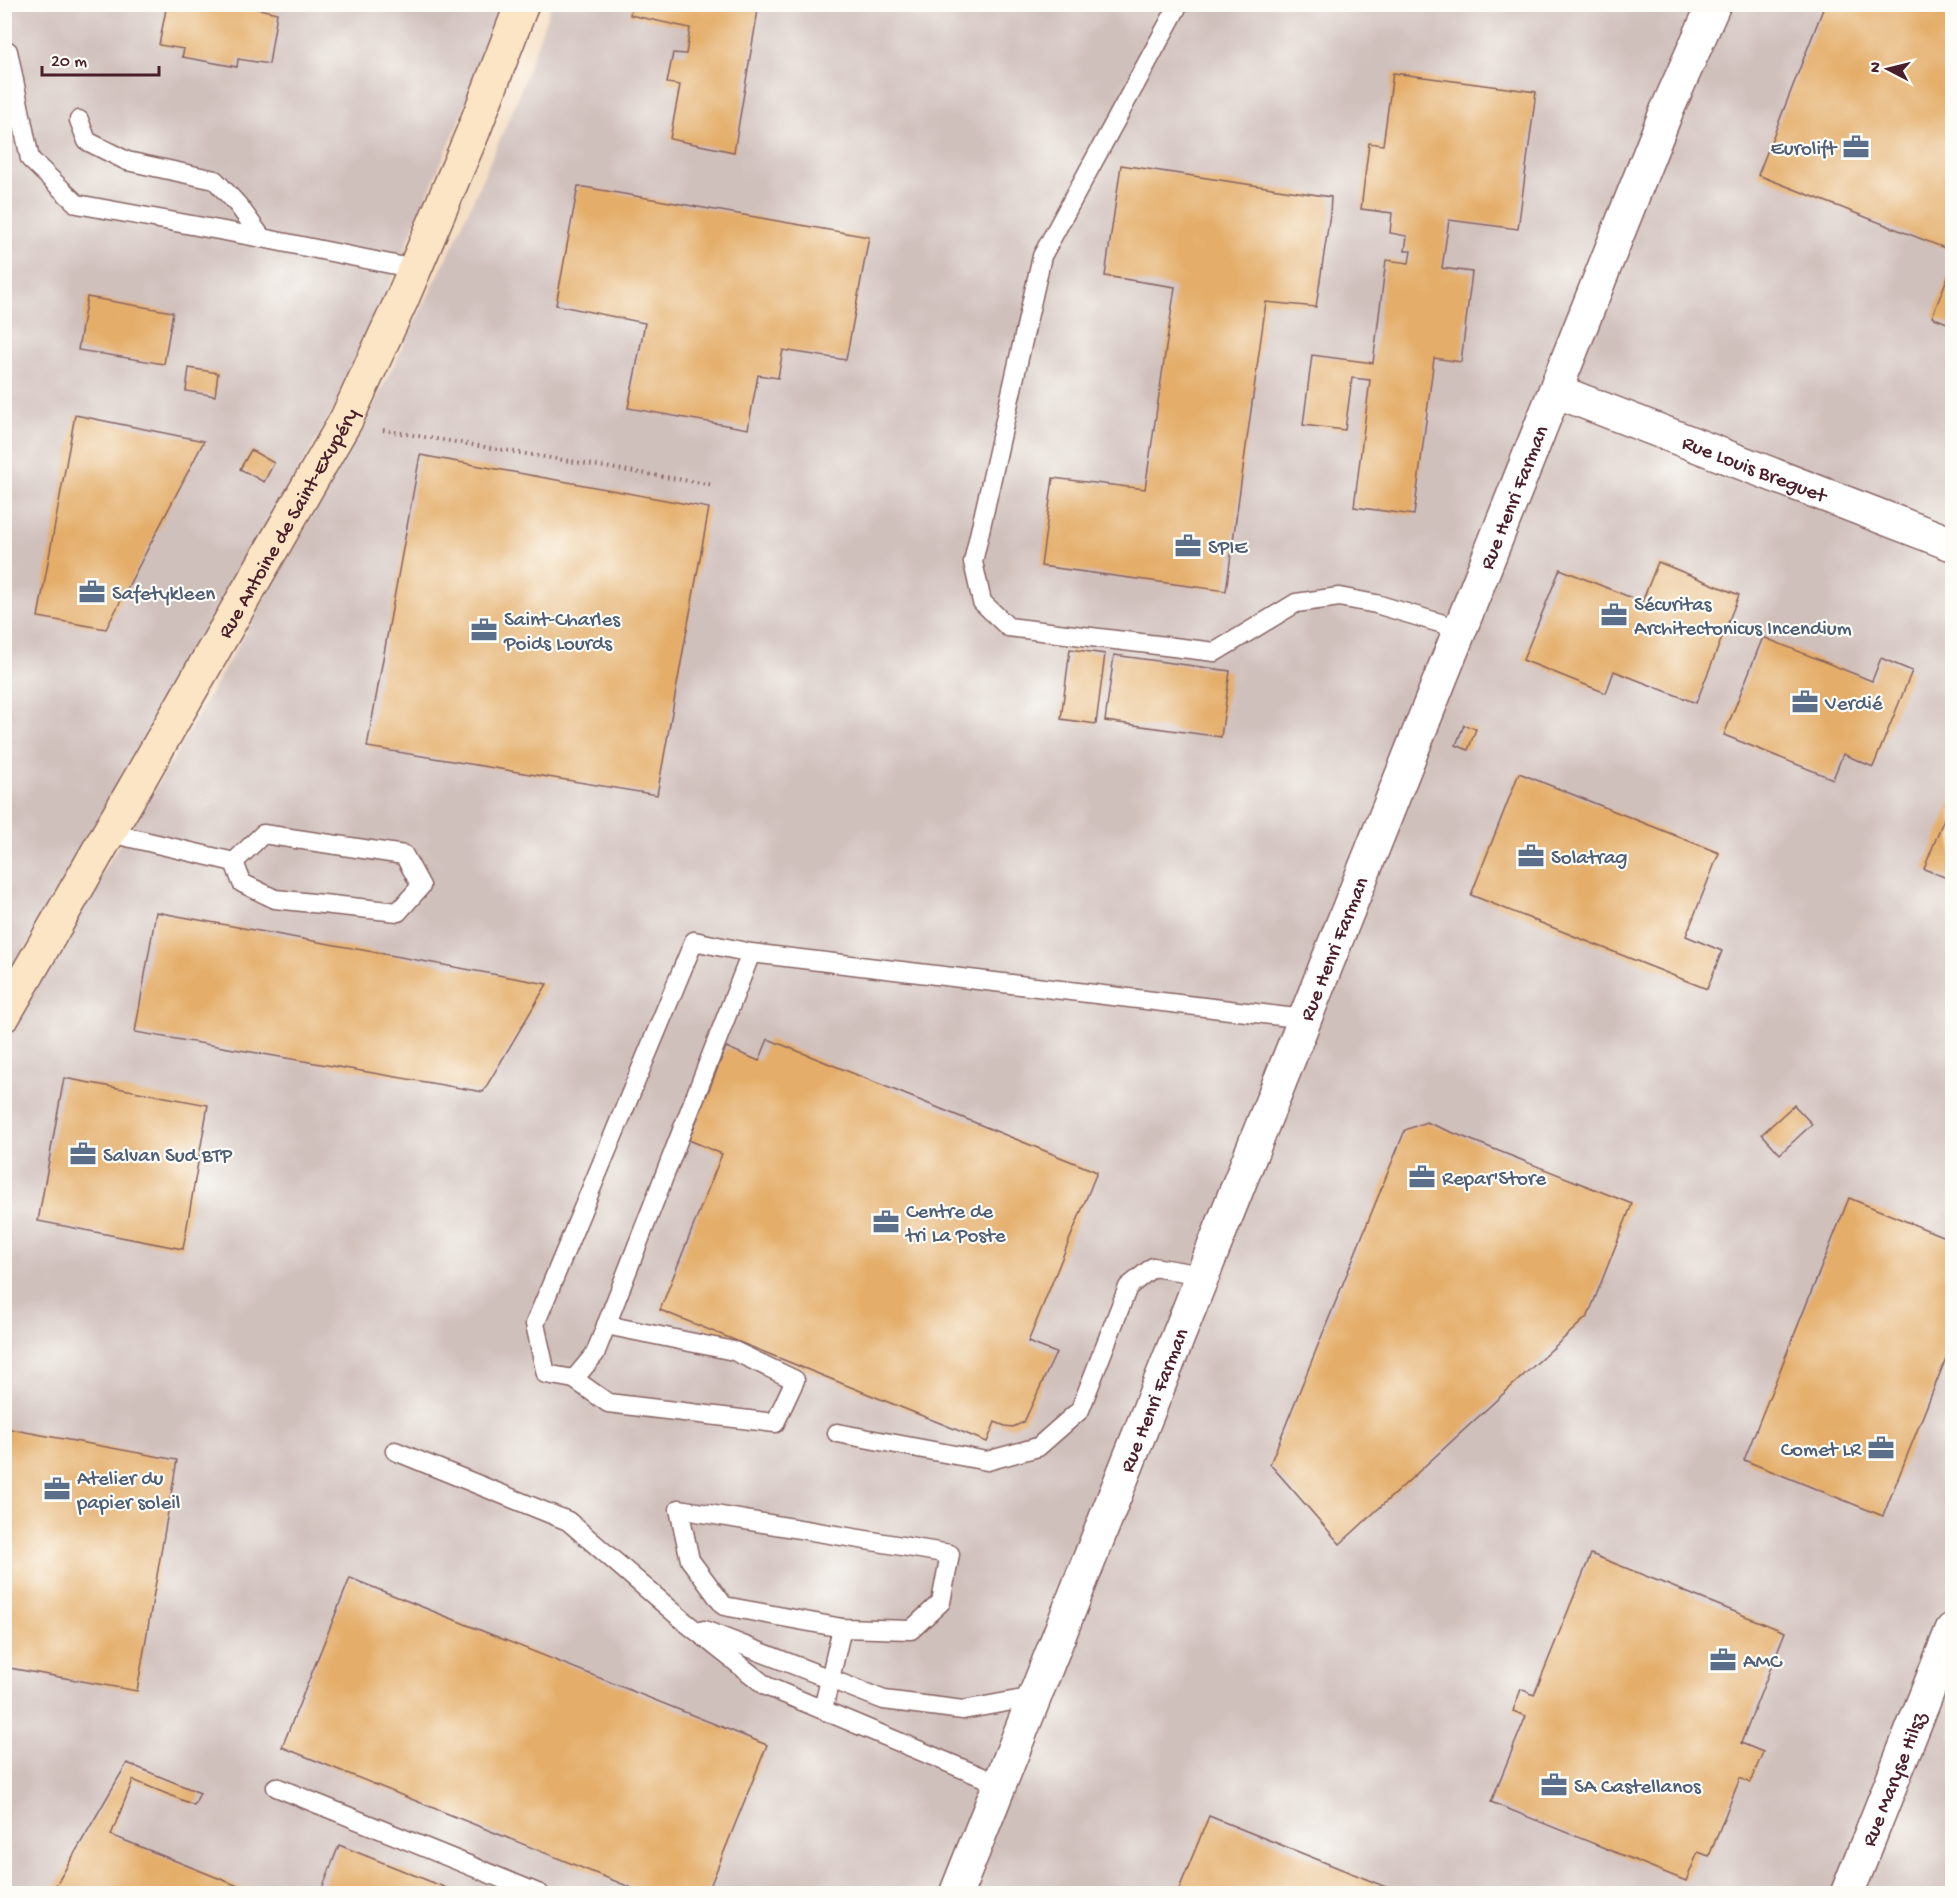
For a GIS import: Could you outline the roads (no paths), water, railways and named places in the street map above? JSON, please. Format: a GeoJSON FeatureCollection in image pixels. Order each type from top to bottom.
{"type":"FeatureCollection","features":[{"type":"Feature","properties":{"kind":"street","name":"Rue Antoine de Saint-Exupéry"},"geometry":{"type":"LineString","coordinates":[[4,1015],[346,420],[415,269],[473,132],[522,4]]}},
{"type":"Feature","properties":{"kind":"street","name":"Rue Henri Farman"},"geometry":{"type":"LineString","coordinates":[[956,1893],[1667,110],[1714,4]]}},
{"type":"Feature","properties":{"kind":"street","name":"Rue Louis Breguet"},"geometry":{"type":"LineString","coordinates":[[1556,391],[1953,543]]}},
{"type":"Feature","properties":{"kind":"street","name":"Rue Maryse Hilsz"},"geometry":{"type":"LineString","coordinates":[[1846,1893],[1953,1630]]}},
{"type":"Feature","properties":{"kind":"lane"},"geometry":{"type":"LineString","coordinates":[[1179,4],[1042,256],[973,562],[982,602],[1008,627],[1215,652],[1296,603],[1339,597],[1376,604],[1460,629]]}},
{"type":"Feature","properties":{"kind":"lane"},"geometry":{"type":"LineString","coordinates":[[8,51],[30,159],[77,204],[415,269]]}},
{"type":"Feature","properties":{"kind":"lane"},"geometry":{"type":"LineString","coordinates":[[79,120],[87,141],[127,161],[216,180],[262,238]]}},
{"type":"Feature","properties":{"kind":"lane"},"geometry":{"type":"LineString","coordinates":[[110,833],[234,862]]}},
{"type":"Feature","properties":{"kind":"lane"},"geometry":{"type":"LineString","coordinates":[[263,834],[404,855],[421,886],[398,912],[275,899],[242,883],[234,862],[263,834]]}},
{"type":"Feature","properties":{"kind":"lane"},"geometry":{"type":"LineString","coordinates":[[606,1325],[734,1351],[795,1380],[775,1423],[608,1403],[574,1379],[546,1374],[535,1324],[694,941],[751,953],[1305,1019]]}},
{"type":"Feature","properties":{"kind":"lane"},"geometry":{"type":"LineString","coordinates":[[574,1379],[595,1354],[751,953]]}},
{"type":"Feature","properties":{"kind":"lane"},"geometry":{"type":"LineString","coordinates":[[837,1433],[987,1461],[1038,1447],[1080,1410],[1128,1287],[1153,1267],[1203,1275]]}},
{"type":"Feature","properties":{"kind":"lane"},"geometry":{"type":"LineString","coordinates":[[395,1452],[568,1521],[685,1623],[766,1686],[999,1784]]}},
{"type":"Feature","properties":{"kind":"lane"},"geometry":{"type":"LineString","coordinates":[[679,1509],[950,1554],[941,1602],[910,1630],[842,1628],[724,1606],[690,1560],[679,1509]]}},
{"type":"Feature","properties":{"kind":"lane"},"geometry":{"type":"LineString","coordinates":[[685,1623],[884,1700],[963,1710],[1034,1697]]}},
{"type":"Feature","properties":{"kind":"lane"},"geometry":{"type":"LineString","coordinates":[[823,1709],[842,1628]]}},
{"type":"Feature","properties":{"kind":"lane"},"geometry":{"type":"LineString","coordinates":[[276,1787],[540,1893]]}},
{"type":"Feature","properties":{"kind":"place","name":"Eurolift"},"geometry":{"type":"Point","coordinates":[1856,147]}},
{"type":"Feature","properties":{"kind":"place","name":"SPIE"},"geometry":{"type":"Point","coordinates":[1188,546]}},
{"type":"Feature","properties":{"kind":"place","name":"Safetykleen"},"geometry":{"type":"Point","coordinates":[92,592]}},
{"type":"Feature","properties":{"kind":"place","name":"Sécuritas Architectonicus Incendium"},"geometry":{"type":"Point","coordinates":[1614,615]}},
{"type":"Feature","properties":{"kind":"place","name":"Saint-Charles Poids Lourds"},"geometry":{"type":"Point","coordinates":[484,630]}},
{"type":"Feature","properties":{"kind":"place","name":"Verdié"},"geometry":{"type":"Point","coordinates":[1805,702]}},
{"type":"Feature","properties":{"kind":"place","name":"Solatrag"},"geometry":{"type":"Point","coordinates":[1531,856]}},
{"type":"Feature","properties":{"kind":"place","name":"Salvan Sud BTP"},"geometry":{"type":"Point","coordinates":[83,1154]}},
{"type":"Feature","properties":{"kind":"place","name":"Repar'Store"},"geometry":{"type":"Point","coordinates":[1422,1177]}},
{"type":"Feature","properties":{"kind":"place","name":"Centre de tri La Poste"},"geometry":{"type":"Point","coordinates":[886,1222]}},
{"type":"Feature","properties":{"kind":"place","name":"Comet LR"},"geometry":{"type":"Point","coordinates":[1881,1448]}},
{"type":"Feature","properties":{"kind":"place","name":"Atelier du papier soleil"},"geometry":{"type":"Point","coordinates":[57,1489]}},
{"type":"Feature","properties":{"kind":"place","name":"AMC"},"geometry":{"type":"Point","coordinates":[1723,1660]}},
{"type":"Feature","properties":{"kind":"place","name":"SA Castellanos"},"geometry":{"type":"Point","coordinates":[1554,1785]}}]}
